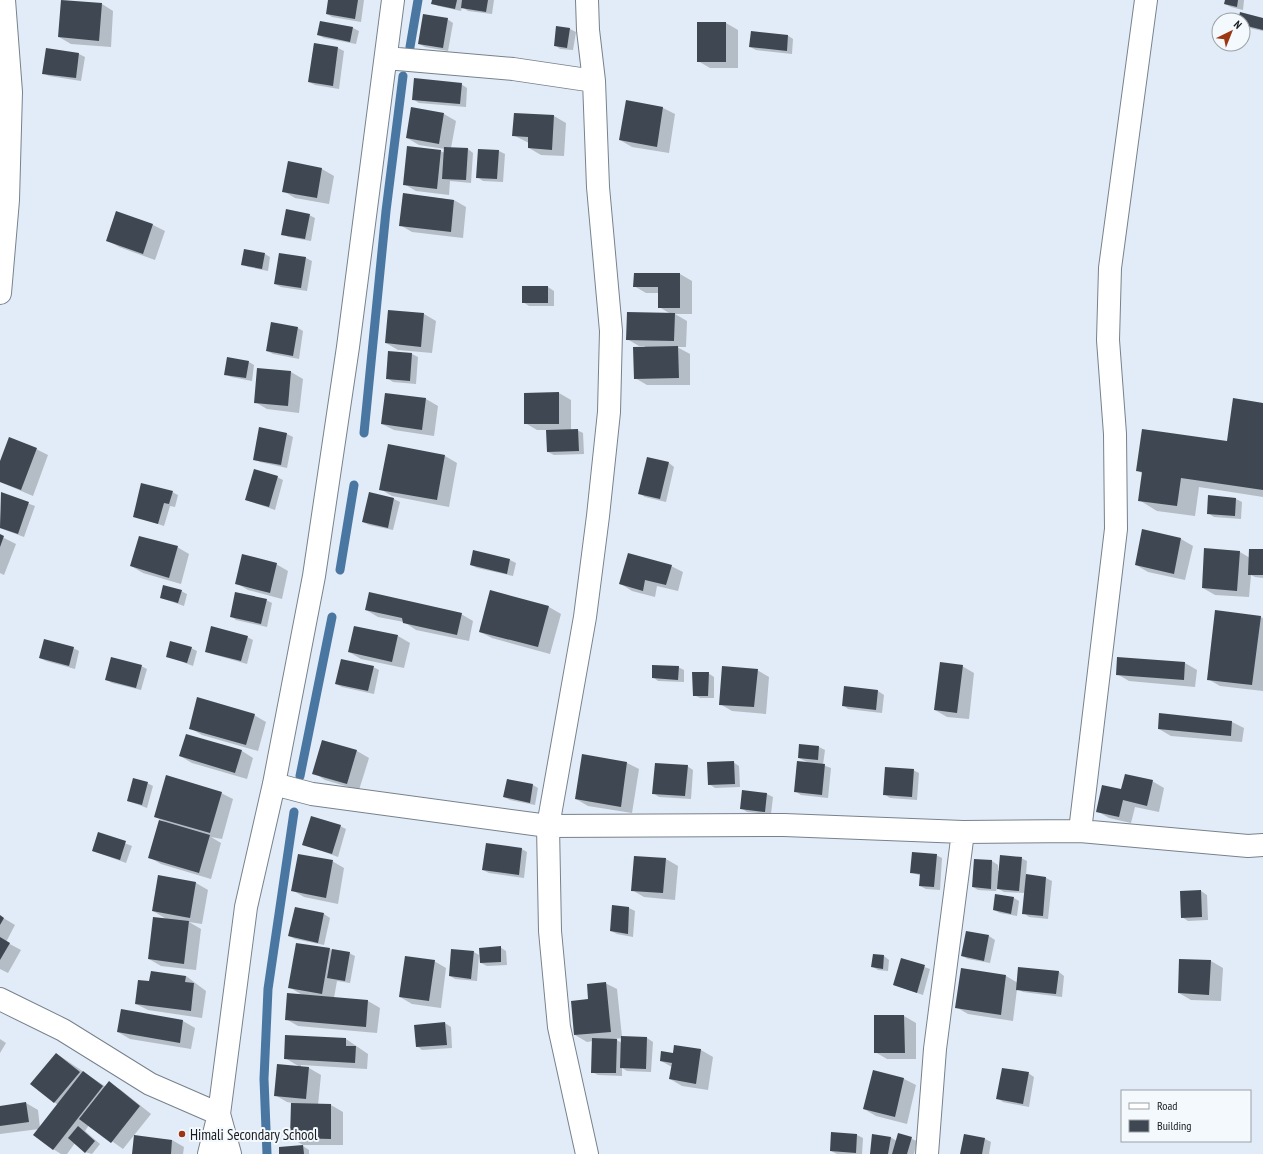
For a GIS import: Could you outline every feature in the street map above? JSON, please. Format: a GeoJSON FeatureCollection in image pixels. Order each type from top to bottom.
{"type":"FeatureCollection","features":[{"type":"Feature","properties":{"kind":"street"},"geometry":{"type":"LineString","coordinates":[[0,293],[8,200],[11,92],[4,0]]}},
{"type":"Feature","properties":{"kind":"street"},"geometry":{"type":"LineString","coordinates":[[209,1154],[219,1114],[246,907],[274,784],[314,576],[348,347],[393,0]]}},
{"type":"Feature","properties":{"kind":"street"},"geometry":{"type":"LineString","coordinates":[[587,0],[588,30],[594,81],[598,187],[611,331],[609,412],[585,617],[548,826],[550,931],[559,1027],[587,1154]]}},
{"type":"Feature","properties":{"kind":"street"},"geometry":{"type":"LineString","coordinates":[[1080,831],[1116,530],[1115,434],[1108,340],[1110,268],[1146,0]]}},
{"type":"Feature","properties":{"kind":"street"},"geometry":{"type":"LineString","coordinates":[[386,58],[513,69],[594,81]]}},
{"type":"Feature","properties":{"kind":"street"},"geometry":{"type":"LineString","coordinates":[[274,784],[312,794],[548,826],[784,825],[963,832],[1080,831],[1248,846],[1263,845]]}},
{"type":"Feature","properties":{"kind":"street"},"geometry":{"type":"LineString","coordinates":[[927,1154],[935,1049],[963,832]]}},
{"type":"Feature","properties":{"kind":"street"},"geometry":{"type":"LineString","coordinates":[[0,999],[63,1030],[150,1084],[219,1114]]}},
{"type":"Feature","properties":{"kind":"street"},"geometry":{"type":"LineString","coordinates":[[219,1114],[230,1154]]}},
{"type":"Feature","properties":{"kind":"building"},"geometry":{"type":"Polygon","coordinates":[[[61,0],[102,3],[99,41],[58,37],[61,0]]]}},
{"type":"Feature","properties":{"kind":"building"},"geometry":{"type":"Polygon","coordinates":[[[328,0],[358,0],[355,19],[326,14],[328,0]]]}},
{"type":"Feature","properties":{"kind":"building"},"geometry":{"type":"Polygon","coordinates":[[[432,0],[457,0],[455,9],[431,4],[432,0]]]}},
{"type":"Feature","properties":{"kind":"building"},"geometry":{"type":"Polygon","coordinates":[[[462,0],[488,0],[486,12],[461,8],[462,0]]]}},
{"type":"Feature","properties":{"kind":"building"},"geometry":{"type":"Polygon","coordinates":[[[1225,0],[1238,0],[1237,7],[1224,4],[1225,0]]]}},
{"type":"Feature","properties":{"kind":"building"},"geometry":{"type":"Polygon","coordinates":[[[423,14],[448,18],[443,48],[418,44],[423,14]]]}},
{"type":"Feature","properties":{"kind":"building"},"geometry":{"type":"Polygon","coordinates":[[[1251,15],[1263,18],[1263,30],[1251,27],[1251,15]]]}},
{"type":"Feature","properties":{"kind":"building"},"geometry":{"type":"Polygon","coordinates":[[[320,21],[353,27],[350,42],[317,35],[320,21]]]}},
{"type":"Feature","properties":{"kind":"building"},"geometry":{"type":"Polygon","coordinates":[[[697,22],[726,22],[726,62],[697,62],[697,22]]]}},
{"type":"Feature","properties":{"kind":"building"},"geometry":{"type":"Polygon","coordinates":[[[556,26],[570,28],[567,48],[554,46],[556,26]]]}},
{"type":"Feature","properties":{"kind":"building"},"geometry":{"type":"Polygon","coordinates":[[[751,31],[788,35],[787,51],[749,47],[751,31]]]}},
{"type":"Feature","properties":{"kind":"building"},"geometry":{"type":"Polygon","coordinates":[[[314,43],[338,47],[333,86],[308,82],[314,43]]]}},
{"type":"Feature","properties":{"kind":"building"},"geometry":{"type":"Polygon","coordinates":[[[46,48],[79,53],[76,78],[42,74],[46,48]]]}},
{"type":"Feature","properties":{"kind":"building"},"geometry":{"type":"Polygon","coordinates":[[[414,78],[462,83],[460,104],[412,100],[414,78]]]}},
{"type":"Feature","properties":{"kind":"building"},"geometry":{"type":"Polygon","coordinates":[[[626,100],[663,107],[657,147],[619,140],[626,100]]]}},
{"type":"Feature","properties":{"kind":"building"},"geometry":{"type":"Polygon","coordinates":[[[411,107],[444,113],[439,144],[406,138],[411,107]]]}},
{"type":"Feature","properties":{"kind":"building"},"geometry":{"type":"Polygon","coordinates":[[[514,113],[554,115],[552,150],[528,148],[528,137],[512,136],[514,113]]]}},
{"type":"Feature","properties":{"kind":"building"},"geometry":{"type":"Polygon","coordinates":[[[407,146],[441,150],[437,189],[403,185],[407,146]]]}},
{"type":"Feature","properties":{"kind":"building"},"geometry":{"type":"Polygon","coordinates":[[[444,147],[468,148],[466,180],[442,179],[444,147]]]}},
{"type":"Feature","properties":{"kind":"building"},"geometry":{"type":"Polygon","coordinates":[[[478,149],[499,150],[497,179],[476,178],[478,149]]]}},
{"type":"Feature","properties":{"kind":"building"},"geometry":{"type":"Polygon","coordinates":[[[288,161],[322,168],[317,198],[282,192],[288,161]]]}},
{"type":"Feature","properties":{"kind":"building"},"geometry":{"type":"Polygon","coordinates":[[[403,193],[454,200],[451,232],[399,226],[403,193]]]}},
{"type":"Feature","properties":{"kind":"building"},"geometry":{"type":"Polygon","coordinates":[[[286,209],[310,214],[305,239],[281,235],[286,209]]]}},
{"type":"Feature","properties":{"kind":"building"},"geometry":{"type":"Polygon","coordinates":[[[116,211],[153,224],[143,254],[106,241],[116,211]]]}},
{"type":"Feature","properties":{"kind":"building"},"geometry":{"type":"Polygon","coordinates":[[[244,249],[265,253],[262,269],[241,265],[244,249]]]}},
{"type":"Feature","properties":{"kind":"building"},"geometry":{"type":"Polygon","coordinates":[[[279,253],[306,257],[301,288],[274,284],[279,253]]]}},
{"type":"Feature","properties":{"kind":"building"},"geometry":{"type":"Polygon","coordinates":[[[634,273],[680,273],[680,308],[658,308],[658,287],[633,287],[634,273]]]}},
{"type":"Feature","properties":{"kind":"building"},"geometry":{"type":"Polygon","coordinates":[[[522,286],[548,286],[548,303],[522,303],[522,286]]]}},
{"type":"Feature","properties":{"kind":"building"},"geometry":{"type":"Polygon","coordinates":[[[388,310],[424,313],[421,347],[385,343],[388,310]]]}},
{"type":"Feature","properties":{"kind":"building"},"geometry":{"type":"Polygon","coordinates":[[[627,312],[675,313],[674,341],[626,340],[627,312]]]}},
{"type":"Feature","properties":{"kind":"building"},"geometry":{"type":"Polygon","coordinates":[[[271,322],[298,327],[293,356],[266,351],[271,322]]]}},
{"type":"Feature","properties":{"kind":"building"},"geometry":{"type":"Polygon","coordinates":[[[678,346],[679,378],[634,379],[633,347],[678,346]]]}},
{"type":"Feature","properties":{"kind":"building"},"geometry":{"type":"Polygon","coordinates":[[[388,351],[412,353],[410,381],[386,379],[388,351]]]}},
{"type":"Feature","properties":{"kind":"building"},"geometry":{"type":"Polygon","coordinates":[[[227,357],[249,361],[246,378],[224,375],[227,357]]]}},
{"type":"Feature","properties":{"kind":"building"},"geometry":{"type":"Polygon","coordinates":[[[257,368],[291,371],[288,406],[254,403],[257,368]]]}},
{"type":"Feature","properties":{"kind":"building"},"geometry":{"type":"Polygon","coordinates":[[[559,392],[559,424],[524,424],[524,393],[559,392]]]}},
{"type":"Feature","properties":{"kind":"building"},"geometry":{"type":"Polygon","coordinates":[[[385,393],[426,398],[422,430],[381,424],[385,393]]]}},
{"type":"Feature","properties":{"kind":"building"},"geometry":{"type":"Polygon","coordinates":[[[1233,398],[1263,403],[1263,490],[1181,478],[1177,506],[1138,501],[1142,472],[1136,471],[1142,429],[1227,441],[1233,398]]]}},
{"type":"Feature","properties":{"kind":"building"},"geometry":{"type":"Polygon","coordinates":[[[259,427],[287,433],[281,465],[253,460],[259,427]]]}},
{"type":"Feature","properties":{"kind":"building"},"geometry":{"type":"Polygon","coordinates":[[[578,429],[579,451],[547,452],[546,430],[578,429]]]}},
{"type":"Feature","properties":{"kind":"building"},"geometry":{"type":"Polygon","coordinates":[[[9,437],[37,448],[21,490],[0,482],[0,461],[9,437]]]}},
{"type":"Feature","properties":{"kind":"building"},"geometry":{"type":"Polygon","coordinates":[[[388,444],[445,455],[437,500],[379,490],[388,444]]]}},
{"type":"Feature","properties":{"kind":"building"},"geometry":{"type":"Polygon","coordinates":[[[647,457],[669,462],[660,499],[638,494],[647,457]]]}},
{"type":"Feature","properties":{"kind":"building"},"geometry":{"type":"Polygon","coordinates":[[[254,469],[278,476],[269,507],[245,500],[254,469]]]}},
{"type":"Feature","properties":{"kind":"building"},"geometry":{"type":"Polygon","coordinates":[[[141,483],[173,491],[169,504],[164,503],[158,524],[133,517],[141,483]]]}},
{"type":"Feature","properties":{"kind":"building"},"geometry":{"type":"Polygon","coordinates":[[[1,492],[29,502],[18,534],[0,528],[1,492]]]}},
{"type":"Feature","properties":{"kind":"building"},"geometry":{"type":"Polygon","coordinates":[[[369,492],[394,498],[388,528],[362,522],[369,492]]]}},
{"type":"Feature","properties":{"kind":"building"},"geometry":{"type":"Polygon","coordinates":[[[1208,495],[1236,498],[1235,516],[1207,514],[1208,495]]]}},
{"type":"Feature","properties":{"kind":"building"},"geometry":{"type":"Polygon","coordinates":[[[1142,529],[1181,538],[1174,574],[1135,565],[1142,529]]]}},
{"type":"Feature","properties":{"kind":"building"},"geometry":{"type":"Polygon","coordinates":[[[0,534],[4,536],[0,547],[0,534]]]}},
{"type":"Feature","properties":{"kind":"building"},"geometry":{"type":"Polygon","coordinates":[[[139,536],[178,546],[169,578],[130,566],[139,536]]]}},
{"type":"Feature","properties":{"kind":"building"},"geometry":{"type":"Polygon","coordinates":[[[1204,548],[1240,551],[1237,591],[1202,588],[1204,548]]]}},
{"type":"Feature","properties":{"kind":"building"},"geometry":{"type":"Polygon","coordinates":[[[1249,549],[1263,549],[1263,575],[1248,575],[1249,549]]]}},
{"type":"Feature","properties":{"kind":"building"},"geometry":{"type":"Polygon","coordinates":[[[473,550],[510,559],[507,574],[470,565],[473,550]]]}},
{"type":"Feature","properties":{"kind":"building"},"geometry":{"type":"Polygon","coordinates":[[[628,553],[672,565],[666,585],[645,580],[643,591],[619,584],[628,553]]]}},
{"type":"Feature","properties":{"kind":"building"},"geometry":{"type":"Polygon","coordinates":[[[242,554],[277,563],[270,593],[235,584],[242,554]]]}},
{"type":"Feature","properties":{"kind":"building"},"geometry":{"type":"Polygon","coordinates":[[[163,585],[182,590],[178,603],[160,598],[163,585]]]}},
{"type":"Feature","properties":{"kind":"building"},"geometry":{"type":"Polygon","coordinates":[[[490,590],[549,606],[538,647],[479,632],[490,590]]]}},
{"type":"Feature","properties":{"kind":"building"},"geometry":{"type":"Polygon","coordinates":[[[235,592],[267,599],[261,624],[230,617],[235,592]]]}},
{"type":"Feature","properties":{"kind":"building"},"geometry":{"type":"Polygon","coordinates":[[[369,592],[462,613],[457,635],[403,623],[402,618],[365,610],[369,592]]]}},
{"type":"Feature","properties":{"kind":"building"},"geometry":{"type":"Polygon","coordinates":[[[1215,610],[1261,616],[1252,685],[1207,680],[1215,610]]]}},
{"type":"Feature","properties":{"kind":"building"},"geometry":{"type":"Polygon","coordinates":[[[211,626],[248,636],[241,661],[205,652],[211,626]]]}},
{"type":"Feature","properties":{"kind":"building"},"geometry":{"type":"Polygon","coordinates":[[[354,626],[398,635],[392,662],[348,652],[354,626]]]}},
{"type":"Feature","properties":{"kind":"building"},"geometry":{"type":"Polygon","coordinates":[[[44,639],[74,647],[69,666],[39,658],[44,639]]]}},
{"type":"Feature","properties":{"kind":"building"},"geometry":{"type":"Polygon","coordinates":[[[170,641],[192,647],[187,663],[166,657],[170,641]]]}},
{"type":"Feature","properties":{"kind":"building"},"geometry":{"type":"Polygon","coordinates":[[[111,657],[142,665],[136,688],[105,680],[111,657]]]}},
{"type":"Feature","properties":{"kind":"building"},"geometry":{"type":"Polygon","coordinates":[[[1117,657],[1185,662],[1184,680],[1116,675],[1117,657]]]}},
{"type":"Feature","properties":{"kind":"building"},"geometry":{"type":"Polygon","coordinates":[[[341,659],[374,666],[368,691],[335,684],[341,659]]]}},
{"type":"Feature","properties":{"kind":"building"},"geometry":{"type":"Polygon","coordinates":[[[940,662],[963,665],[957,713],[934,710],[940,662]]]}},
{"type":"Feature","properties":{"kind":"building"},"geometry":{"type":"Polygon","coordinates":[[[652,665],[679,666],[678,680],[652,678],[652,665]]]}},
{"type":"Feature","properties":{"kind":"building"},"geometry":{"type":"Polygon","coordinates":[[[722,666],[758,669],[754,707],[719,705],[722,666]]]}},
{"type":"Feature","properties":{"kind":"building"},"geometry":{"type":"Polygon","coordinates":[[[692,672],[709,672],[708,696],[693,696],[692,672]]]}},
{"type":"Feature","properties":{"kind":"building"},"geometry":{"type":"Polygon","coordinates":[[[844,686],[878,690],[876,710],[842,706],[844,686]]]}},
{"type":"Feature","properties":{"kind":"building"},"geometry":{"type":"Polygon","coordinates":[[[197,697],[255,714],[246,745],[189,729],[197,697]]]}},
{"type":"Feature","properties":{"kind":"building"},"geometry":{"type":"Polygon","coordinates":[[[1159,713],[1232,721],[1231,736],[1158,729],[1159,713]]]}},
{"type":"Feature","properties":{"kind":"building"},"geometry":{"type":"Polygon","coordinates":[[[186,734],[242,750],[235,773],[179,756],[186,734]]]}},
{"type":"Feature","properties":{"kind":"building"},"geometry":{"type":"Polygon","coordinates":[[[322,740],[357,750],[347,784],[312,774],[322,740]]]}},
{"type":"Feature","properties":{"kind":"building"},"geometry":{"type":"Polygon","coordinates":[[[799,744],[819,746],[818,760],[798,758],[799,744]]]}},
{"type":"Feature","properties":{"kind":"building"},"geometry":{"type":"Polygon","coordinates":[[[582,754],[627,762],[621,807],[575,799],[582,754]]]}},
{"type":"Feature","properties":{"kind":"building"},"geometry":{"type":"Polygon","coordinates":[[[734,761],[735,784],[708,785],[707,762],[734,761]]]}},
{"type":"Feature","properties":{"kind":"building"},"geometry":{"type":"Polygon","coordinates":[[[797,761],[825,764],[822,795],[794,792],[797,761]]]}},
{"type":"Feature","properties":{"kind":"building"},"geometry":{"type":"Polygon","coordinates":[[[655,763],[688,765],[685,796],[652,794],[655,763]]]}},
{"type":"Feature","properties":{"kind":"building"},"geometry":{"type":"Polygon","coordinates":[[[885,767],[914,769],[912,797],[883,795],[885,767]]]}},
{"type":"Feature","properties":{"kind":"building"},"geometry":{"type":"Polygon","coordinates":[[[1125,774],[1153,780],[1147,806],[1123,800],[1119,817],[1096,812],[1102,785],[1121,789],[1125,774]]]}},
{"type":"Feature","properties":{"kind":"building"},"geometry":{"type":"Polygon","coordinates":[[[166,775],[222,792],[210,833],[154,817],[166,775]]]}},
{"type":"Feature","properties":{"kind":"building"},"geometry":{"type":"Polygon","coordinates":[[[133,778],[148,782],[142,805],[127,801],[133,778]]]}},
{"type":"Feature","properties":{"kind":"building"},"geometry":{"type":"Polygon","coordinates":[[[507,779],[533,784],[530,803],[503,797],[507,779]]]}},
{"type":"Feature","properties":{"kind":"building"},"geometry":{"type":"Polygon","coordinates":[[[742,790],[767,793],[765,812],[740,809],[742,790]]]}},
{"type":"Feature","properties":{"kind":"building"},"geometry":{"type":"Polygon","coordinates":[[[311,816],[341,825],[332,854],[302,845],[311,816]]]}},
{"type":"Feature","properties":{"kind":"building"},"geometry":{"type":"Polygon","coordinates":[[[159,820],[210,835],[199,873],[148,858],[159,820]]]}},
{"type":"Feature","properties":{"kind":"building"},"geometry":{"type":"Polygon","coordinates":[[[98,832],[126,841],[120,860],[92,851],[98,832]]]}},
{"type":"Feature","properties":{"kind":"building"},"geometry":{"type":"Polygon","coordinates":[[[486,843],[522,848],[519,875],[482,870],[486,843]]]}},
{"type":"Feature","properties":{"kind":"building"},"geometry":{"type":"Polygon","coordinates":[[[912,852],[937,854],[934,887],[919,886],[920,874],[910,873],[912,852]]]}},
{"type":"Feature","properties":{"kind":"building"},"geometry":{"type":"Polygon","coordinates":[[[298,854],[333,860],[326,898],[291,891],[298,854]]]}},
{"type":"Feature","properties":{"kind":"building"},"geometry":{"type":"Polygon","coordinates":[[[1000,855],[1022,857],[1019,891],[997,889],[1000,855]]]}},
{"type":"Feature","properties":{"kind":"building"},"geometry":{"type":"Polygon","coordinates":[[[634,856],[666,858],[663,893],[631,891],[634,856]]]}},
{"type":"Feature","properties":{"kind":"building"},"geometry":{"type":"Polygon","coordinates":[[[974,859],[992,860],[991,889],[972,887],[974,859]]]}},
{"type":"Feature","properties":{"kind":"building"},"geometry":{"type":"Polygon","coordinates":[[[1026,874],[1046,877],[1043,916],[1022,914],[1026,874]]]}},
{"type":"Feature","properties":{"kind":"building"},"geometry":{"type":"Polygon","coordinates":[[[158,875],[196,882],[190,918],[152,911],[158,875]]]}},
{"type":"Feature","properties":{"kind":"building"},"geometry":{"type":"Polygon","coordinates":[[[1201,890],[1202,917],[1181,918],[1180,891],[1201,890]]]}},
{"type":"Feature","properties":{"kind":"building"},"geometry":{"type":"Polygon","coordinates":[[[995,894],[1014,897],[1011,914],[993,910],[995,894]]]}},
{"type":"Feature","properties":{"kind":"building"},"geometry":{"type":"Polygon","coordinates":[[[612,905],[629,907],[628,934],[610,931],[612,905]]]}},
{"type":"Feature","properties":{"kind":"building"},"geometry":{"type":"Polygon","coordinates":[[[295,907],[324,913],[318,943],[288,936],[295,907]]]}},
{"type":"Feature","properties":{"kind":"building"},"geometry":{"type":"Polygon","coordinates":[[[0,915],[4,918],[0,925],[0,915]]]}},
{"type":"Feature","properties":{"kind":"building"},"geometry":{"type":"Polygon","coordinates":[[[153,917],[189,921],[184,964],[148,959],[153,917]]]}},
{"type":"Feature","properties":{"kind":"building"},"geometry":{"type":"Polygon","coordinates":[[[966,931],[989,935],[984,961],[961,956],[966,931]]]}},
{"type":"Feature","properties":{"kind":"building"},"geometry":{"type":"Polygon","coordinates":[[[0,937],[10,943],[0,960],[0,937]]]}},
{"type":"Feature","properties":{"kind":"building"},"geometry":{"type":"Polygon","coordinates":[[[296,943],[330,948],[322,994],[288,988],[296,943]]]}},
{"type":"Feature","properties":{"kind":"building"},"geometry":{"type":"Polygon","coordinates":[[[501,946],[501,962],[480,963],[479,948],[501,946]]]}},
{"type":"Feature","properties":{"kind":"building"},"geometry":{"type":"Polygon","coordinates":[[[332,949],[350,952],[345,981],[327,978],[332,949]]]}},
{"type":"Feature","properties":{"kind":"building"},"geometry":{"type":"Polygon","coordinates":[[[451,949],[474,951],[471,979],[449,976],[451,949]]]}},
{"type":"Feature","properties":{"kind":"building"},"geometry":{"type":"Polygon","coordinates":[[[873,954],[884,955],[883,969],[871,967],[873,954]]]}},
{"type":"Feature","properties":{"kind":"building"},"geometry":{"type":"Polygon","coordinates":[[[405,956],[435,960],[429,1001],[399,997],[405,956]]]}},
{"type":"Feature","properties":{"kind":"building"},"geometry":{"type":"Polygon","coordinates":[[[901,958],[925,965],[917,993],[893,985],[901,958]]]}},
{"type":"Feature","properties":{"kind":"building"},"geometry":{"type":"Polygon","coordinates":[[[1179,959],[1211,960],[1209,995],[1178,993],[1179,959]]]}},
{"type":"Feature","properties":{"kind":"building"},"geometry":{"type":"Polygon","coordinates":[[[1018,967],[1059,971],[1056,994],[1016,990],[1018,967]]]}},
{"type":"Feature","properties":{"kind":"building"},"geometry":{"type":"Polygon","coordinates":[[[961,968],[1006,975],[1001,1015],[955,1008],[961,968]]]}},
{"type":"Feature","properties":{"kind":"building"},"geometry":{"type":"Polygon","coordinates":[[[151,971],[186,976],[185,982],[194,983],[191,1011],[135,1004],[138,980],[149,981],[151,971]]]}},
{"type":"Feature","properties":{"kind":"building"},"geometry":{"type":"Polygon","coordinates":[[[606,982],[611,1032],[574,1035],[571,1001],[588,999],[587,984],[606,982]]]}},
{"type":"Feature","properties":{"kind":"building"},"geometry":{"type":"Polygon","coordinates":[[[287,993],[368,1000],[366,1027],[285,1020],[287,993]]]}},
{"type":"Feature","properties":{"kind":"building"},"geometry":{"type":"Polygon","coordinates":[[[121,1009],[183,1020],[180,1043],[117,1032],[121,1009]]]}},
{"type":"Feature","properties":{"kind":"building"},"geometry":{"type":"Polygon","coordinates":[[[874,1015],[904,1015],[905,1053],[874,1053],[874,1015]]]}},
{"type":"Feature","properties":{"kind":"building"},"geometry":{"type":"Polygon","coordinates":[[[445,1022],[447,1045],[416,1047],[414,1025],[445,1022]]]}},
{"type":"Feature","properties":{"kind":"building"},"geometry":{"type":"Polygon","coordinates":[[[285,1035],[346,1038],[346,1046],[356,1046],[355,1063],[284,1059],[285,1035]]]}},
{"type":"Feature","properties":{"kind":"building"},"geometry":{"type":"Polygon","coordinates":[[[621,1036],[647,1037],[646,1069],[620,1068],[621,1036]]]}},
{"type":"Feature","properties":{"kind":"building"},"geometry":{"type":"Polygon","coordinates":[[[592,1038],[617,1039],[616,1073],[591,1073],[592,1038]]]}},
{"type":"Feature","properties":{"kind":"building"},"geometry":{"type":"Polygon","coordinates":[[[674,1045],[701,1049],[696,1084],[669,1079],[672,1063],[660,1061],[661,1051],[673,1053],[674,1045]]]}},
{"type":"Feature","properties":{"kind":"building"},"geometry":{"type":"Polygon","coordinates":[[[56,1053],[80,1072],[54,1103],[30,1084],[56,1053]]]}},
{"type":"Feature","properties":{"kind":"building"},"geometry":{"type":"Polygon","coordinates":[[[277,1064],[309,1067],[306,1099],[274,1096],[277,1064]]]}},
{"type":"Feature","properties":{"kind":"building"},"geometry":{"type":"Polygon","coordinates":[[[1002,1068],[1029,1072],[1023,1104],[996,1099],[1002,1068]]]}},
{"type":"Feature","properties":{"kind":"building"},"geometry":{"type":"Polygon","coordinates":[[[873,1070],[904,1078],[895,1117],[863,1109],[873,1070]]]}},
{"type":"Feature","properties":{"kind":"building"},"geometry":{"type":"Polygon","coordinates":[[[83,1071],[103,1086],[53,1150],[33,1135],[83,1071]]]}},
{"type":"Feature","properties":{"kind":"building"},"geometry":{"type":"Polygon","coordinates":[[[109,1081],[140,1106],[111,1143],[79,1119],[109,1081]]]}},
{"type":"Feature","properties":{"kind":"building"},"geometry":{"type":"Polygon","coordinates":[[[26,1102],[29,1122],[0,1126],[0,1106],[26,1102]]]}},
{"type":"Feature","properties":{"kind":"building"},"geometry":{"type":"Polygon","coordinates":[[[291,1103],[331,1104],[331,1139],[290,1138],[291,1103]]]}},
{"type":"Feature","properties":{"kind":"building"},"geometry":{"type":"Polygon","coordinates":[[[78,1126],[95,1141],[85,1153],[68,1138],[78,1126]]]}},
{"type":"Feature","properties":{"kind":"building"},"geometry":{"type":"Polygon","coordinates":[[[831,1132],[857,1134],[856,1153],[830,1151],[831,1132]]]}},
{"type":"Feature","properties":{"kind":"building"},"geometry":{"type":"Polygon","coordinates":[[[898,1133],[912,1137],[907,1154],[892,1154],[898,1133]]]}},
{"type":"Feature","properties":{"kind":"building"},"geometry":{"type":"Polygon","coordinates":[[[872,1134],[891,1137],[888,1154],[870,1154],[872,1134]]]}},
{"type":"Feature","properties":{"kind":"building"},"geometry":{"type":"Polygon","coordinates":[[[964,1134],[985,1138],[982,1154],[960,1154],[964,1134]]]}},
{"type":"Feature","properties":{"kind":"building"},"geometry":{"type":"Polygon","coordinates":[[[134,1135],[172,1140],[171,1154],[132,1154],[134,1135]]]}},
{"type":"Feature","properties":{"kind":"building"},"geometry":{"type":"Polygon","coordinates":[[[303,1145],[304,1154],[279,1154],[279,1147],[303,1145]]]}},
{"type":"Feature","properties":{"kind":"waterway"},"geometry":{"type":"LineString","coordinates":[[410,47],[418,0]]}},
{"type":"Feature","properties":{"kind":"waterway"},"geometry":{"type":"LineString","coordinates":[[364,433],[386,211],[403,76]]}},
{"type":"Feature","properties":{"kind":"waterway"},"geometry":{"type":"LineString","coordinates":[[340,570],[354,485]]}},
{"type":"Feature","properties":{"kind":"waterway"},"geometry":{"type":"LineString","coordinates":[[300,776],[332,617]]}},
{"type":"Feature","properties":{"kind":"waterway"},"geometry":{"type":"LineString","coordinates":[[267,1154],[264,1079],[268,989],[294,812]]}},
{"type":"Feature","properties":{"kind":"place","name":"Himali Secondary School"},"geometry":{"type":"Point","coordinates":[182,1134]}}]}
